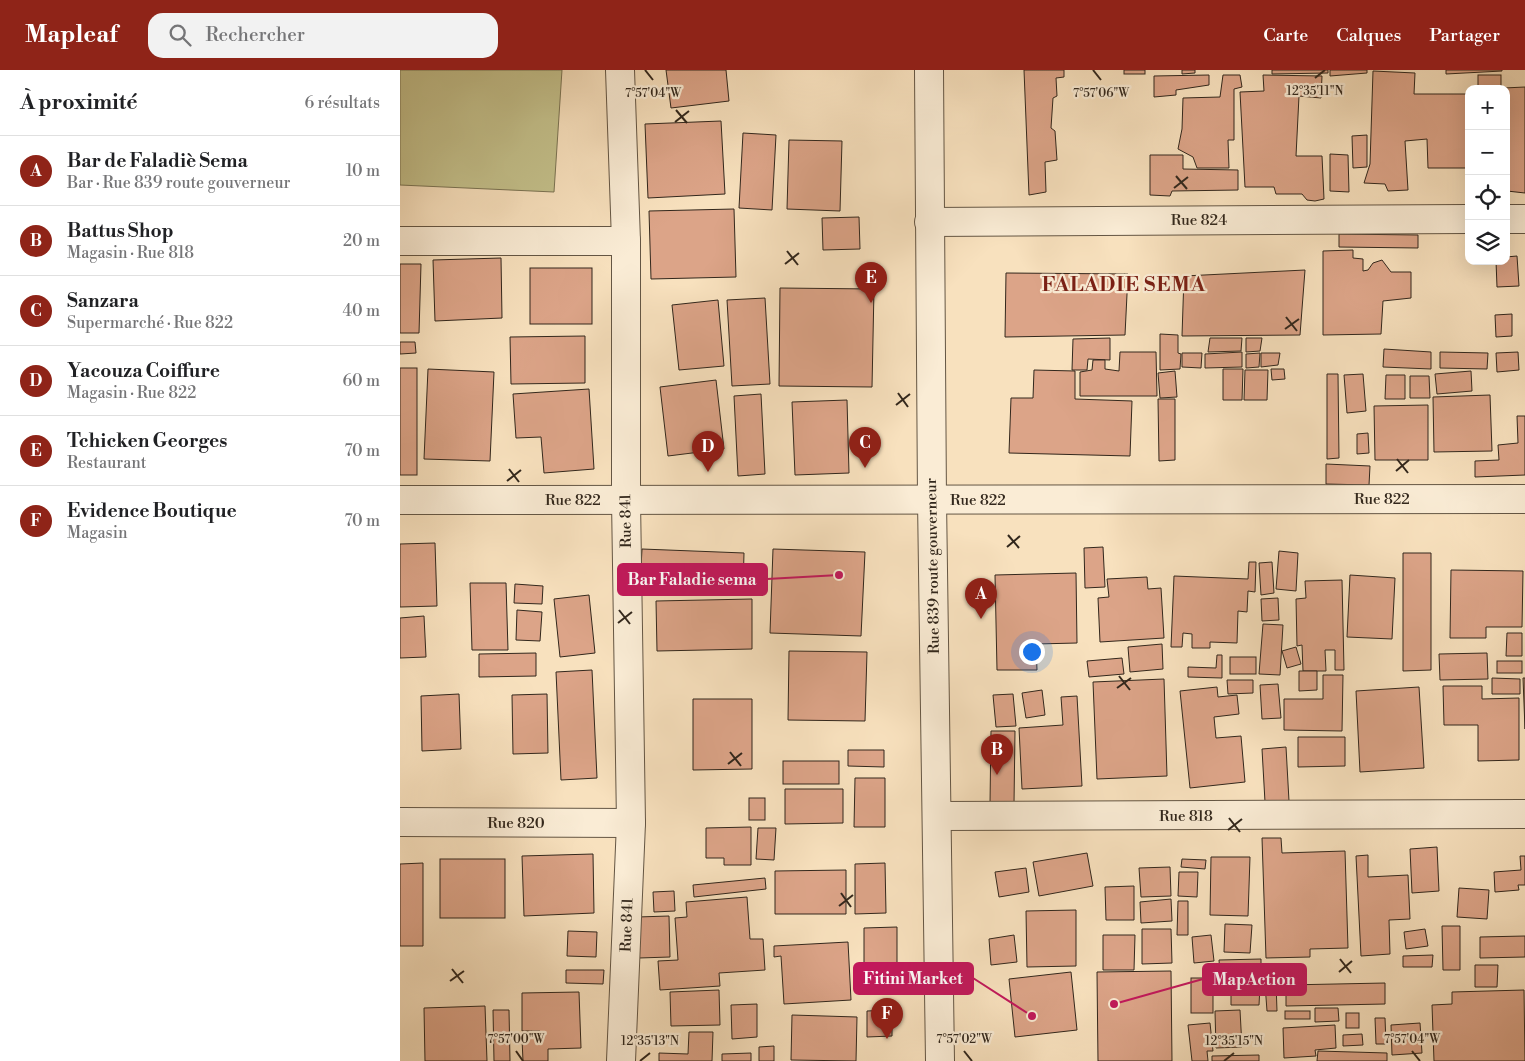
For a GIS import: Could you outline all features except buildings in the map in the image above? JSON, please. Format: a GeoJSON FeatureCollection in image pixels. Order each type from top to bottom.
{"type":"FeatureCollection","features":[{"type":"Feature","properties":{"kind":"street","name":"Rue 841"},"geometry":{"type":"LineString","coordinates":[[620,70],[626,241],[626,500],[631,823],[621,1061]]}},
{"type":"Feature","properties":{"kind":"street","name":"Rue 839 route gouverneur"},"geometry":{"type":"LineString","coordinates":[[929,70],[932,500],[940,1061]]}},
{"type":"Feature","properties":{"kind":"street","name":"Rue 824"},"geometry":{"type":"LineString","coordinates":[[929,222],[1465,219]]}},
{"type":"Feature","properties":{"kind":"street"},"geometry":{"type":"LineString","coordinates":[[1510,219],[1525,219]]}},
{"type":"Feature","properties":{"kind":"street"},"geometry":{"type":"LineString","coordinates":[[400,241],[626,241]]}},
{"type":"Feature","properties":{"kind":"street","name":"Rue 822"},"geometry":{"type":"LineString","coordinates":[[400,500],[1525,499]]}},
{"type":"Feature","properties":{"kind":"street","name":"Rue 818"},"geometry":{"type":"LineString","coordinates":[[937,816],[1525,814]]}},
{"type":"Feature","properties":{"kind":"street","name":"Rue 820"},"geometry":{"type":"LineString","coordinates":[[400,822],[631,823]]}},
{"type":"Feature","properties":{"kind":"shaded area"},"geometry":{"type":"Polygon","coordinates":[[[400,70],[562,70],[554,192],[400,185],[400,70]]]}},
{"type":"Feature","properties":{"kind":"place","name":"Tchicken Georges"},"geometry":{"type":"Point","coordinates":[871,303]}},
{"type":"Feature","properties":{"kind":"place","name":"Sanzara"},"geometry":{"type":"Point","coordinates":[865,468]}},
{"type":"Feature","properties":{"kind":"place","name":"Yacouza Coiffure"},"geometry":{"type":"Point","coordinates":[708,472]}},
{"type":"Feature","properties":{"kind":"place","name":"Bar Faladie sema"},"geometry":{"type":"Point","coordinates":[839,575]}},
{"type":"Feature","properties":{"kind":"place","name":"Bar de Faladiè Sema"},"geometry":{"type":"Point","coordinates":[981,619]}},
{"type":"Feature","properties":{"kind":"place","name":"Battus Shop"},"geometry":{"type":"Point","coordinates":[997,775]}},
{"type":"Feature","properties":{"kind":"place","name":"MapAction"},"geometry":{"type":"Point","coordinates":[1114,1004]}},
{"type":"Feature","properties":{"kind":"place","name":"Fitini Market"},"geometry":{"type":"Point","coordinates":[1032,1016]}},
{"type":"Feature","properties":{"kind":"place","name":"Evidence Boutique"},"geometry":{"type":"Point","coordinates":[887,1039]}},
{"type":"Feature","properties":{"kind":"district","name":"FALADIE SEMA"},"geometry":{"type":"Point","coordinates":[1124,285]}}]}
